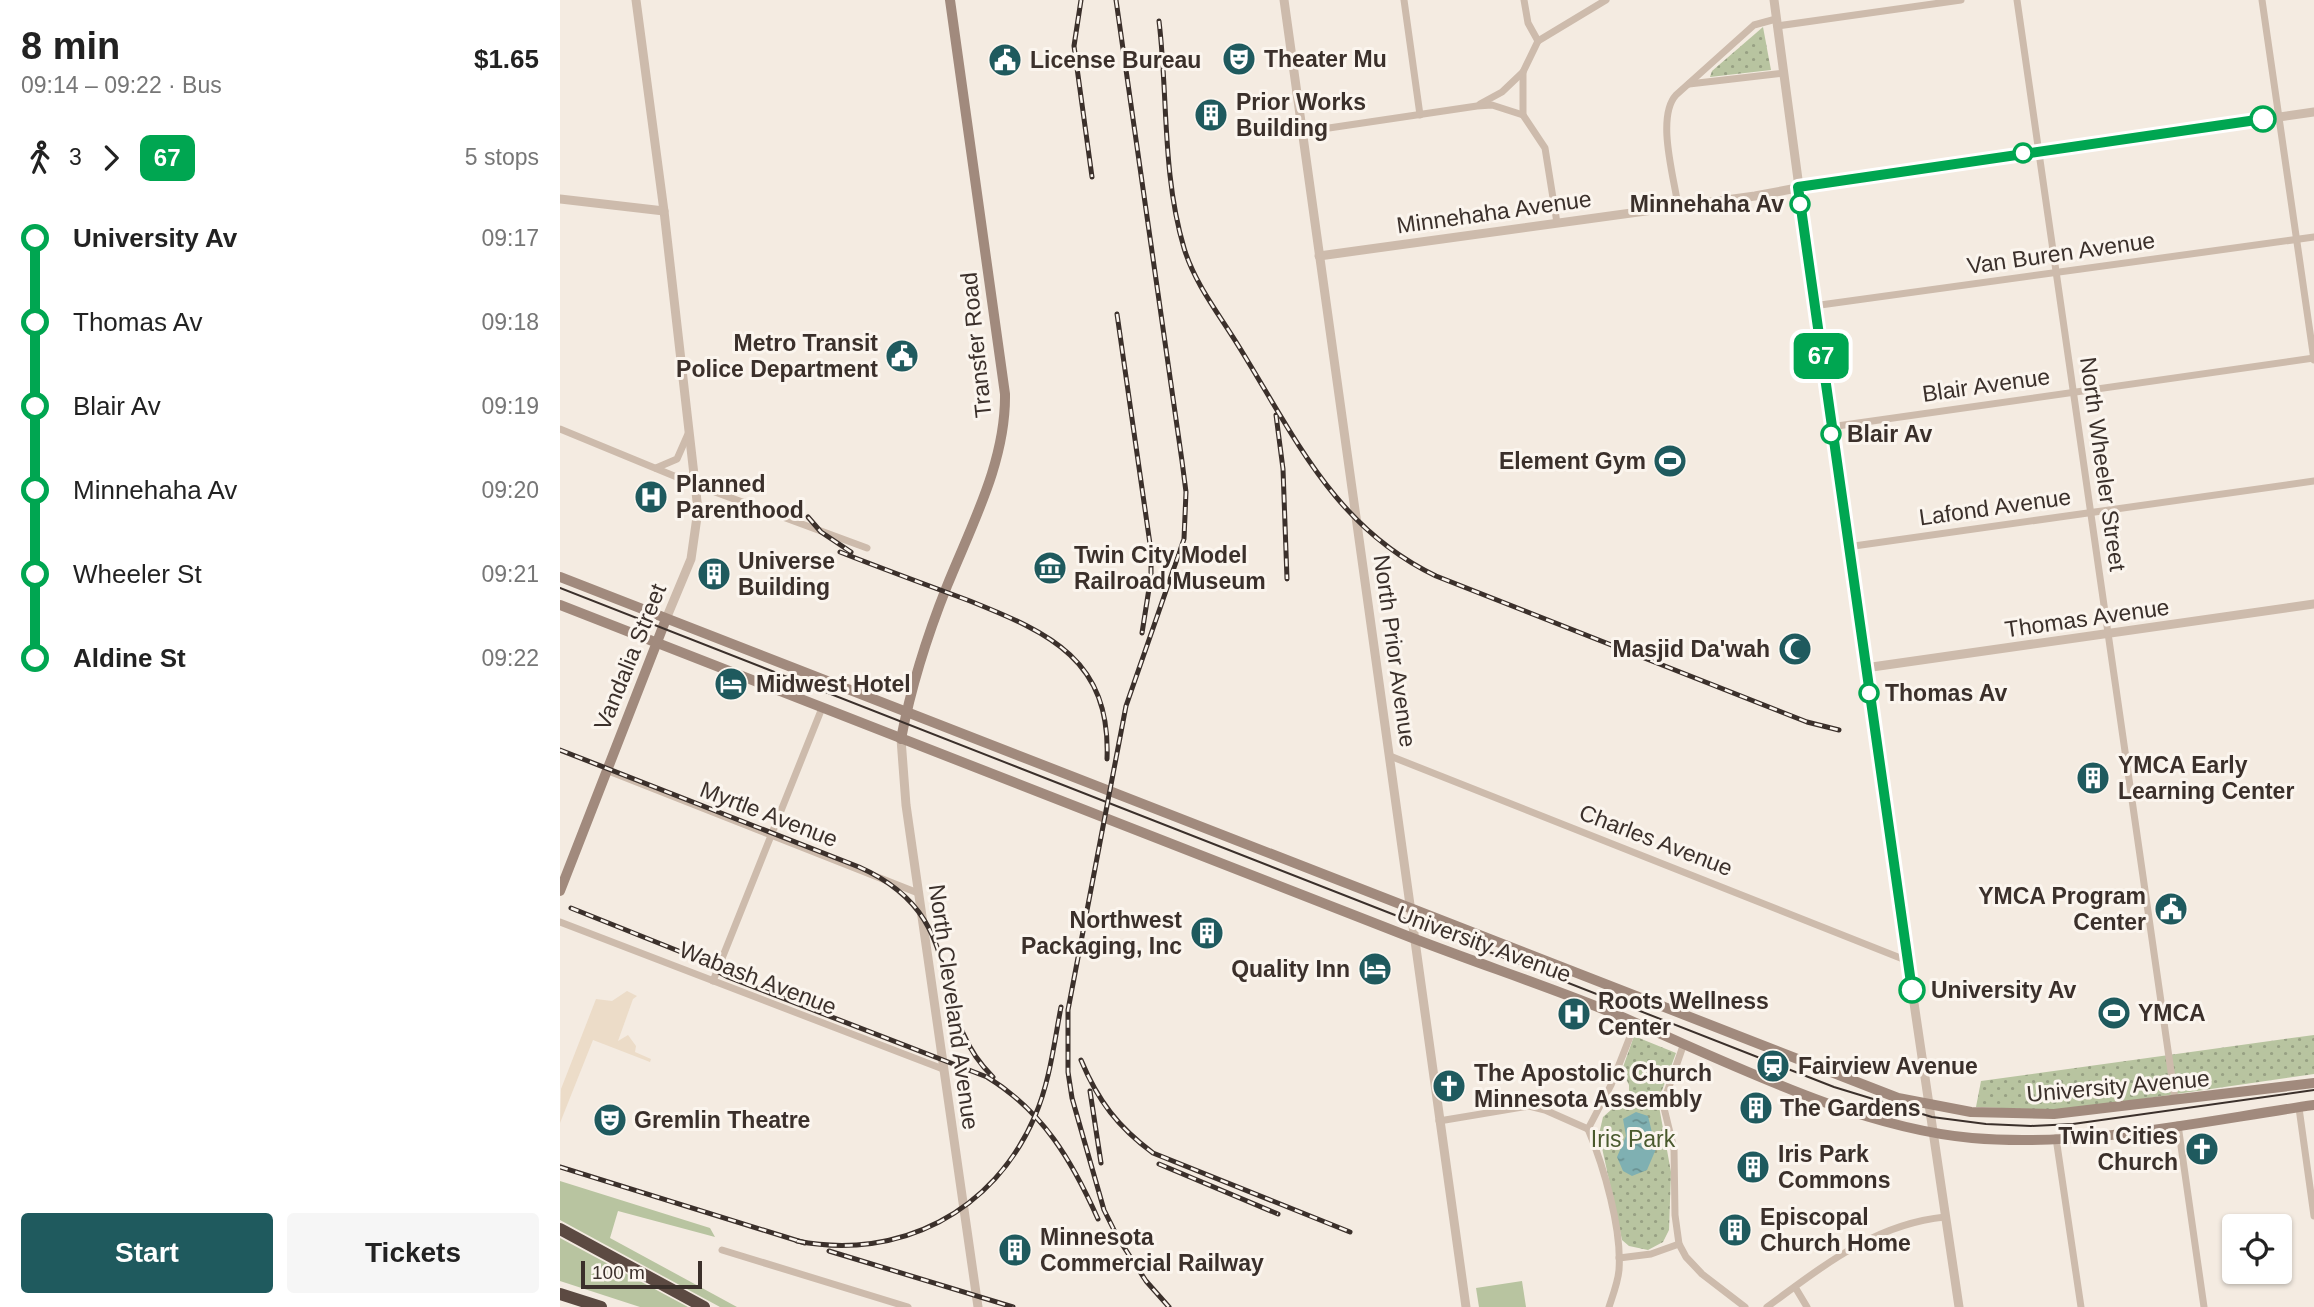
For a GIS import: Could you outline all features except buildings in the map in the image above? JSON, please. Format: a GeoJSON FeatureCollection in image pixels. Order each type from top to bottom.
{"type":"FeatureCollection","features":[{"type":"Feature","properties":{"kind":"highway"},"geometry":{"type":"LineString","coordinates":[[560,1229],[704,1307]]}},
{"type":"Feature","properties":{"kind":"highway"},"geometry":{"type":"LineString","coordinates":[[560,1294],[601,1307]]}},
{"type":"Feature","properties":{"kind":"main road","name":"Transfer Road"},"geometry":{"type":"LineString","coordinates":[[907,713],[932,629],[996,460],[1005,424],[1005,394],[950,0]]}},
{"type":"Feature","properties":{"kind":"main road","name":"University Avenue"},"geometry":{"type":"LineString","coordinates":[[560,578],[1850,1082],[1898,1098],[1991,1114],[2044,1115],[2175,1099],[2224,1096],[2314,1083]]}},
{"type":"Feature","properties":{"kind":"main road","name":"University Avenue"},"geometry":{"type":"LineString","coordinates":[[560,605],[1415,939],[1466,956],[1683,1046],[1866,1116],[1933,1133],[1988,1139],[2056,1138],[2178,1125],[2314,1105]]}},
{"type":"Feature","properties":{"kind":"main road","name":"Vandalia Street"},"geometry":{"type":"LineString","coordinates":[[560,891],[666,618]]}},
{"type":"Feature","properties":{"kind":"main road","name":"North Cleveland Avenue"},"geometry":{"type":"LineString","coordinates":[[901,739],[907,713]]}},
{"type":"Feature","properties":{"kind":"street","name":"Vandalia Street"},"geometry":{"type":"LineString","coordinates":[[636,0],[664,211],[698,510],[691,559],[666,618]]}},
{"type":"Feature","properties":{"kind":"street","name":"North Prior Avenue"},"geometry":{"type":"LineString","coordinates":[[1284,0],[1466,1307]]}},
{"type":"Feature","properties":{"kind":"street"},"geometry":{"type":"LineString","coordinates":[[1404,0],[1420,115]]}},
{"type":"Feature","properties":{"kind":"street"},"geometry":{"type":"LineString","coordinates":[[1524,0],[1528,23],[1538,41]]}},
{"type":"Feature","properties":{"kind":"street"},"geometry":{"type":"LineString","coordinates":[[1557,223],[1545,148],[1524,115],[1521,85],[1523,72],[1538,41],[1606,0]]}},
{"type":"Feature","properties":{"kind":"street"},"geometry":{"type":"LineString","coordinates":[[1774,0],[1830,427],[1959,1307]]}},
{"type":"Feature","properties":{"kind":"street"},"geometry":{"type":"LineString","coordinates":[[1678,206],[1666,113],[1672,100],[1755,25],[1961,0]]}},
{"type":"Feature","properties":{"kind":"street","name":"North Wheeler Street"},"geometry":{"type":"LineString","coordinates":[[2018,0],[2175,1099]]}},
{"type":"Feature","properties":{"kind":"street"},"geometry":{"type":"LineString","coordinates":[[2262,0],[2314,359]]}},
{"type":"Feature","properties":{"kind":"street"},"geometry":{"type":"LineString","coordinates":[[1476,106],[1502,92],[1523,72]]}},
{"type":"Feature","properties":{"kind":"street"},"geometry":{"type":"LineString","coordinates":[[1689,84],[1784,73]]}},
{"type":"Feature","properties":{"kind":"street"},"geometry":{"type":"LineString","coordinates":[[1302,132],[1476,106],[1492,105],[1524,115]]}},
{"type":"Feature","properties":{"kind":"street","name":"Minnehaha Avenue"},"geometry":{"type":"LineString","coordinates":[[1319,257],[2314,112]]}},
{"type":"Feature","properties":{"kind":"street"},"geometry":{"type":"LineString","coordinates":[[560,199],[664,211]]}},
{"type":"Feature","properties":{"kind":"street","name":"Van Buren Avenue"},"geometry":{"type":"LineString","coordinates":[[1813,306],[2314,237]]}},
{"type":"Feature","properties":{"kind":"street","name":"Blair Avenue"},"geometry":{"type":"LineString","coordinates":[[1830,427],[2314,359]]}},
{"type":"Feature","properties":{"kind":"street"},"geometry":{"type":"LineString","coordinates":[[560,429],[696,485],[867,548]]}},
{"type":"Feature","properties":{"kind":"street"},"geometry":{"type":"LineString","coordinates":[[656,468],[677,459],[689,430]]}},
{"type":"Feature","properties":{"kind":"street","name":"Lafond Avenue"},"geometry":{"type":"LineString","coordinates":[[1847,547],[2314,481]]}},
{"type":"Feature","properties":{"kind":"street","name":"Thomas Avenue"},"geometry":{"type":"LineString","coordinates":[[1865,668],[2314,604]]}},
{"type":"Feature","properties":{"kind":"street"},"geometry":{"type":"LineString","coordinates":[[713,981],[822,708]]}},
{"type":"Feature","properties":{"kind":"street","name":"North Cleveland Avenue"},"geometry":{"type":"LineString","coordinates":[[901,739],[900,758],[918,893],[978,1307]]}},
{"type":"Feature","properties":{"kind":"street","name":"Charles Avenue"},"geometry":{"type":"LineString","coordinates":[[1390,757],[1908,961]]}},
{"type":"Feature","properties":{"kind":"street","name":"Myrtle Avenue"},"geometry":{"type":"LineString","coordinates":[[606,770],[918,893]]}},
{"type":"Feature","properties":{"kind":"street","name":"Wabash Avenue"},"geometry":{"type":"LineString","coordinates":[[560,922],[943,1069]]}},
{"type":"Feature","properties":{"kind":"street"},"geometry":{"type":"LineString","coordinates":[[1609,1307],[1618,1277],[1619,1258],[1614,1215],[1588,1129],[1611,1085],[1634,1024]]}},
{"type":"Feature","properties":{"kind":"street"},"geometry":{"type":"LineString","coordinates":[[1683,1046],[1663,1104],[1674,1149],[1675,1215],[1679,1244],[1686,1257],[1702,1274],[1745,1307]]}},
{"type":"Feature","properties":{"kind":"street"},"geometry":{"type":"LineString","coordinates":[[1440,1121],[1529,1106],[1588,1129]]}},
{"type":"Feature","properties":{"kind":"street"},"geometry":{"type":"LineString","coordinates":[[2299,1108],[2314,1216]]}},
{"type":"Feature","properties":{"kind":"street"},"geometry":{"type":"LineString","coordinates":[[2178,1125],[2204,1307]]}},
{"type":"Feature","properties":{"kind":"street"},"geometry":{"type":"LineString","coordinates":[[2056,1138],[2081,1307]]}},
{"type":"Feature","properties":{"kind":"street"},"geometry":{"type":"LineString","coordinates":[[1766,1307],[1821,1266],[1859,1243],[1912,1222],[1945,1217]]}},
{"type":"Feature","properties":{"kind":"street"},"geometry":{"type":"LineString","coordinates":[[1619,1258],[1651,1254],[1679,1244]]}},
{"type":"Feature","properties":{"kind":"street"},"geometry":{"type":"LineString","coordinates":[[722,1250],[908,1307]]}},
{"type":"Feature","properties":{"kind":"street"},"geometry":{"type":"LineString","coordinates":[[1795,1287],[1807,1307]]}},
{"type":"Feature","properties":{"kind":"green space"},"geometry":{"type":"Polygon","coordinates":[[[1763,27],[1771,70],[1710,77],[1712,71],[1763,27]]]}},
{"type":"Feature","properties":{"kind":"green space"},"geometry":{"type":"Polygon","coordinates":[[[2314,1035],[2314,1074],[2087,1107],[2053,1110],[1976,1107],[1981,1081],[2314,1035]]]}},
{"type":"Feature","properties":{"kind":"green space","name":"Iris Park"},"geometry":{"type":"Polygon","coordinates":[[[1634,1036],[1676,1053],[1658,1101],[1671,1172],[1669,1230],[1663,1242],[1648,1250],[1629,1246],[1622,1240],[1599,1134],[1603,1117],[1629,1094],[1629,1085],[1622,1070],[1634,1036]]]}},
{"type":"Feature","properties":{"kind":"green space"},"geometry":{"type":"Polygon","coordinates":[[[560,1181],[710,1228],[715,1237],[618,1211],[610,1238],[737,1307],[720,1307],[560,1220],[560,1181]]]}},
{"type":"Feature","properties":{"kind":"green space"},"geometry":{"type":"Polygon","coordinates":[[[560,1238],[688,1307],[640,1307],[560,1281],[560,1238]]]}},
{"type":"Feature","properties":{"kind":"green space"},"geometry":{"type":"Polygon","coordinates":[[[1522,1281],[1526,1307],[1479,1307],[1476,1288],[1522,1281]]]}},
{"type":"Feature","properties":{"kind":"shaded area"},"geometry":{"type":"Polygon","coordinates":[[[627,991],[637,996],[633,999],[618,1041],[628,1035],[636,1046],[635,1052],[651,1059],[650,1062],[593,1040],[560,1123],[561,1089],[596,999],[612,1001],[627,991]]]}},
{"type":"Feature","properties":{"kind":"water"},"geometry":{"type":"Polygon","coordinates":[[[1636,1112],[1648,1116],[1656,1149],[1647,1170],[1632,1176],[1623,1171],[1617,1157],[1626,1136],[1623,1119],[1636,1112]]]}},
{"type":"Feature","properties":{"kind":"tram line"},"geometry":{"type":"LineString","coordinates":[[560,588],[1834,1087],[1932,1117],[1986,1124],[2073,1124],[2314,1090]]}},
{"type":"Feature","properties":{"kind":"railway"},"geometry":{"type":"LineString","coordinates":[[1081,0],[1074,46],[1092,177]]}},
{"type":"Feature","properties":{"kind":"railway"},"geometry":{"type":"LineString","coordinates":[[1116,0],[1186,492],[1184,539],[1126,706],[1068,1010],[1068,1072],[1072,1098],[1104,1210],[1118,1238],[1146,1281],[1169,1307]]}},
{"type":"Feature","properties":{"kind":"railway"},"geometry":{"type":"LineString","coordinates":[[1159,21],[1172,192],[1189,262],[1301,449],[1345,507],[1371,533],[1401,556],[1436,576],[1807,722],[1839,730]]}},
{"type":"Feature","properties":{"kind":"railway"},"geometry":{"type":"LineString","coordinates":[[1117,314],[1151,551],[1151,576],[1142,633]]}},
{"type":"Feature","properties":{"kind":"railway"},"geometry":{"type":"LineString","coordinates":[[1276,415],[1283,469],[1287,579]]}},
{"type":"Feature","properties":{"kind":"railway"},"geometry":{"type":"LineString","coordinates":[[808,517],[821,532],[851,552]]}},
{"type":"Feature","properties":{"kind":"railway"},"geometry":{"type":"LineString","coordinates":[[840,552],[999,613],[1050,639],[1070,655],[1087,674],[1099,697],[1106,725],[1107,759]]}},
{"type":"Feature","properties":{"kind":"railway"},"geometry":{"type":"LineString","coordinates":[[560,750],[859,867],[895,888],[919,912],[933,938],[959,1023],[972,1051],[993,1077]]}},
{"type":"Feature","properties":{"kind":"railway"},"geometry":{"type":"LineString","coordinates":[[571,908],[686,954],[728,977],[987,1077],[1024,1105],[1054,1139],[1078,1177],[1098,1219]]}},
{"type":"Feature","properties":{"kind":"railway"},"geometry":{"type":"LineString","coordinates":[[797,1241],[835,1245],[871,1243],[906,1236],[939,1222],[969,1203],[995,1179],[1017,1150],[1035,1116],[1048,1076],[1061,1007]]}},
{"type":"Feature","properties":{"kind":"railway"},"geometry":{"type":"LineString","coordinates":[[1081,1060],[1094,1088],[1110,1112],[1153,1153],[1350,1232]]}},
{"type":"Feature","properties":{"kind":"railway"},"geometry":{"type":"LineString","coordinates":[[1090,1091],[1101,1163]]}},
{"type":"Feature","properties":{"kind":"railway"},"geometry":{"type":"LineString","coordinates":[[1159,1164],[1278,1214]]}},
{"type":"Feature","properties":{"kind":"railway"},"geometry":{"type":"LineString","coordinates":[[560,1167],[805,1243]]}},
{"type":"Feature","properties":{"kind":"railway"},"geometry":{"type":"LineString","coordinates":[[829,1251],[1013,1307]]}},
{"type":"Feature","properties":{"kind":"bus line","name":"67"},"geometry":{"type":"LineString","coordinates":[[1912,990],[1853,591],[1798,187],[2263,119]]}},
{"type":"Feature","properties":{"kind":"place","name":"Theater Mu"},"geometry":{"type":"Point","coordinates":[1239,59]}},
{"type":"Feature","properties":{"kind":"place","name":"License Bureau"},"geometry":{"type":"Point","coordinates":[1005,60]}},
{"type":"Feature","properties":{"kind":"place","name":"Prior Works Building"},"geometry":{"type":"Point","coordinates":[1211,115]}},
{"type":"Feature","properties":{"kind":"place","name":"Minnehaha Av"},"geometry":{"type":"Point","coordinates":[1800,204]}},
{"type":"Feature","properties":{"kind":"place","name":"Metro Transit Police Department"},"geometry":{"type":"Point","coordinates":[902,356]}},
{"type":"Feature","properties":{"kind":"place","name":"Blair Av"},"geometry":{"type":"Point","coordinates":[1831,434]}},
{"type":"Feature","properties":{"kind":"place","name":"Element Gym"},"geometry":{"type":"Point","coordinates":[1670,461]}},
{"type":"Feature","properties":{"kind":"place","name":"Planned Parenthood"},"geometry":{"type":"Point","coordinates":[651,497]}},
{"type":"Feature","properties":{"kind":"place","name":"Twin City Model Railroad Museum"},"geometry":{"type":"Point","coordinates":[1050,568]}},
{"type":"Feature","properties":{"kind":"place","name":"Universe Building"},"geometry":{"type":"Point","coordinates":[714,574]}},
{"type":"Feature","properties":{"kind":"place","name":"Masjid Da'wah"},"geometry":{"type":"Point","coordinates":[1795,649]}},
{"type":"Feature","properties":{"kind":"place","name":"Midwest Hotel"},"geometry":{"type":"Point","coordinates":[731,684]}},
{"type":"Feature","properties":{"kind":"place","name":"Thomas Av"},"geometry":{"type":"Point","coordinates":[1869,693]}},
{"type":"Feature","properties":{"kind":"place","name":"YMCA Early Learning Center"},"geometry":{"type":"Point","coordinates":[2093,778]}},
{"type":"Feature","properties":{"kind":"place","name":"YMCA Program Center"},"geometry":{"type":"Point","coordinates":[2171,909]}},
{"type":"Feature","properties":{"kind":"place","name":"Northwest Packaging, Inc"},"geometry":{"type":"Point","coordinates":[1207,933]}},
{"type":"Feature","properties":{"kind":"place","name":"Quality Inn"},"geometry":{"type":"Point","coordinates":[1375,969]}},
{"type":"Feature","properties":{"kind":"place","name":"University Av"},"geometry":{"type":"Point","coordinates":[1912,990]}},
{"type":"Feature","properties":{"kind":"place","name":"YMCA"},"geometry":{"type":"Point","coordinates":[2114,1013]}},
{"type":"Feature","properties":{"kind":"place","name":"Roots Wellness Center"},"geometry":{"type":"Point","coordinates":[1574,1014]}},
{"type":"Feature","properties":{"kind":"place","name":"Fairview Avenue"},"geometry":{"type":"Point","coordinates":[1773,1066]}},
{"type":"Feature","properties":{"kind":"place","name":"The Apostolic Church Minnesota Assembly"},"geometry":{"type":"Point","coordinates":[1449,1086]}},
{"type":"Feature","properties":{"kind":"place","name":"The Gardens"},"geometry":{"type":"Point","coordinates":[1756,1108]}},
{"type":"Feature","properties":{"kind":"place","name":"Gremlin Theatre"},"geometry":{"type":"Point","coordinates":[610,1120]}},
{"type":"Feature","properties":{"kind":"place","name":"Twin Cities Church"},"geometry":{"type":"Point","coordinates":[2202,1149]}},
{"type":"Feature","properties":{"kind":"place","name":"Iris Park Commons"},"geometry":{"type":"Point","coordinates":[1753,1167]}},
{"type":"Feature","properties":{"kind":"place","name":"Episcopal Church Home"},"geometry":{"type":"Point","coordinates":[1735,1230]}},
{"type":"Feature","properties":{"kind":"place","name":"Minnesota Commercial Railway"},"geometry":{"type":"Point","coordinates":[1015,1250]}}]}
